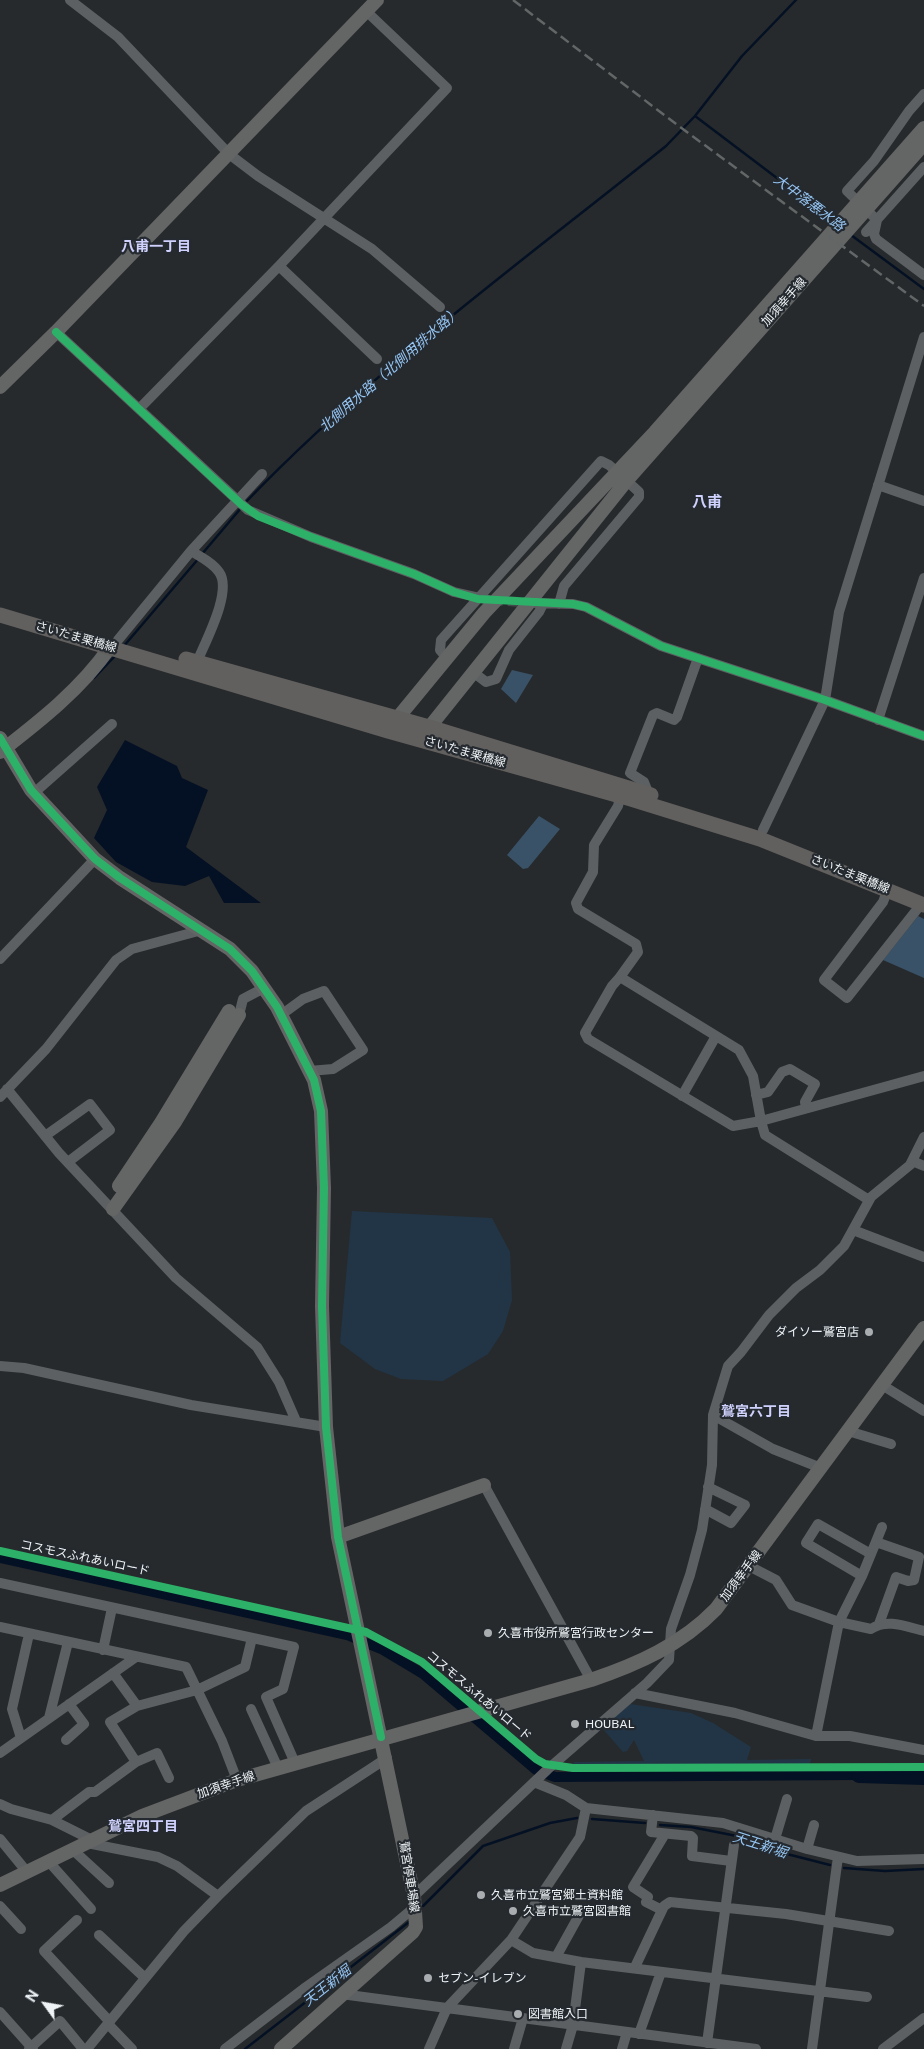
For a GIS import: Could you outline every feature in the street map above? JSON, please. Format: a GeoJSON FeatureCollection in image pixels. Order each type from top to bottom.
{"type":"FeatureCollection","features":[{"type":"Feature","properties":{"kind":"main road"},"geometry":{"type":"LineString","coordinates":[[0,387],[56,332],[178,203],[229,154],[377,0]]}},
{"type":"Feature","properties":{"kind":"main road","name":"加須幸手線"},"geometry":{"type":"LineString","coordinates":[[622,476],[643,461],[736,348],[924,128]]}},
{"type":"Feature","properties":{"kind":"main road","name":"加須幸手線"},"geometry":{"type":"LineString","coordinates":[[622,476],[655,432],[736,348],[924,144]]}},
{"type":"Feature","properties":{"kind":"main road"},"geometry":{"type":"LineString","coordinates":[[392,724],[484,613],[622,476]]}},
{"type":"Feature","properties":{"kind":"main road"},"geometry":{"type":"LineString","coordinates":[[424,733],[473,672],[622,476]]}},
{"type":"Feature","properties":{"kind":"main road","name":"さいたま栗橋線"},"geometry":{"type":"LineString","coordinates":[[0,605],[120,645],[650,800],[763,830],[923,901]]}},
{"type":"Feature","properties":{"kind":"main road","name":"さいたま栗橋線"},"geometry":{"type":"LineString","coordinates":[[0,615],[197,662],[392,724]]}},
{"type":"Feature","properties":{"kind":"main road"},"geometry":{"type":"LineString","coordinates":[[5,749],[74,690],[98,664],[120,645]]}},
{"type":"Feature","properties":{"kind":"main road","name":"さいたま栗橋線"},"geometry":{"type":"LineString","coordinates":[[424,733],[620,797],[650,800],[760,839],[923,901]]}},
{"type":"Feature","properties":{"kind":"main road","name":"鷲宮停車場線"},"geometry":{"type":"LineString","coordinates":[[5,749],[34,793],[95,859],[120,878],[230,949],[252,971],[282,1015],[310,1071],[322,1110],[324,1188],[322,1306],[326,1427],[338,1537],[387,1758],[415,1901],[416,1926],[413,1932],[281,2049]]}},
{"type":"Feature","properties":{"kind":"main road"},"geometry":{"type":"LineString","coordinates":[[110,1206],[175,1122],[234,1013]]}},
{"type":"Feature","properties":{"kind":"main road","name":"加須幸手線"},"geometry":{"type":"LineString","coordinates":[[0,1885],[142,1816],[237,1780],[381,1737],[591,1680],[639,1662],[668,1648],[703,1623],[749,1566],[924,1328]]}},
{"type":"Feature","properties":{"kind":"main road"},"geometry":{"type":"LineString","coordinates":[[338,1537],[484,1484]]}},
{"type":"Feature","properties":{"kind":"street"},"geometry":{"type":"LineString","coordinates":[[70,0],[118,37],[229,154],[258,176],[372,249],[440,308]]}},
{"type":"Feature","properties":{"kind":"street"},"geometry":{"type":"LineString","coordinates":[[139,409],[279,266],[447,88],[366,10]]}},
{"type":"Feature","properties":{"kind":"street"},"geometry":{"type":"LineString","coordinates":[[877,220],[849,193],[848,188],[874,160],[909,111],[924,94]]}},
{"type":"Feature","properties":{"kind":"street"},"geometry":{"type":"LineString","coordinates":[[866,232],[924,167]]}},
{"type":"Feature","properties":{"kind":"street"},"geometry":{"type":"LineString","coordinates":[[877,220],[874,234],[876,239],[924,275]]}},
{"type":"Feature","properties":{"kind":"street"},"geometry":{"type":"LineString","coordinates":[[279,266],[377,359]]}},
{"type":"Feature","properties":{"kind":"street"},"geometry":{"type":"LineString","coordinates":[[56,332],[242,505],[311,538],[483,599]]}},
{"type":"Feature","properties":{"kind":"street"},"geometry":{"type":"LineString","coordinates":[[763,830],[825,700],[839,612],[924,337]]}},
{"type":"Feature","properties":{"kind":"street"},"geometry":{"type":"LineString","coordinates":[[446,657],[440,650],[441,640],[483,599],[600,461],[609,465],[622,476],[639,492],[639,497],[564,586],[559,604]]}},
{"type":"Feature","properties":{"kind":"street"},"geometry":{"type":"LineString","coordinates":[[120,645],[191,551],[242,505],[262,474]]}},
{"type":"Feature","properties":{"kind":"street"},"geometry":{"type":"LineString","coordinates":[[878,486],[924,500]]}},
{"type":"Feature","properties":{"kind":"street"},"geometry":{"type":"LineString","coordinates":[[191,551],[212,565],[220,574],[223,584],[219,610],[197,662]]}},
{"type":"Feature","properties":{"kind":"street"},"geometry":{"type":"LineString","coordinates":[[878,720],[924,578]]}},
{"type":"Feature","properties":{"kind":"street"},"geometry":{"type":"LineString","coordinates":[[473,672],[486,682],[496,679],[509,650],[539,612],[540,603],[586,607],[661,646],[825,700],[924,736]]}},
{"type":"Feature","properties":{"kind":"street"},"geometry":{"type":"LineString","coordinates":[[650,800],[644,782],[630,773],[653,714],[657,713],[674,720],[677,717],[698,658]]}},
{"type":"Feature","properties":{"kind":"street"},"geometry":{"type":"LineString","coordinates":[[34,793],[112,724]]}},
{"type":"Feature","properties":{"kind":"street"},"geometry":{"type":"LineString","coordinates":[[620,797],[618,806],[594,845],[593,872],[576,903],[578,909],[636,944],[638,952],[612,986],[585,1033],[588,1039],[733,1126],[761,1121],[924,1076]]}},
{"type":"Feature","properties":{"kind":"street"},"geometry":{"type":"LineString","coordinates":[[0,959],[95,859]]}},
{"type":"Feature","properties":{"kind":"street"},"geometry":{"type":"LineString","coordinates":[[888,889],[883,902],[824,980],[847,998],[923,901]]}},
{"type":"Feature","properties":{"kind":"street"},"geometry":{"type":"LineString","coordinates":[[202,930],[132,950],[116,960],[46,1049],[3,1093],[176,1278],[257,1348],[279,1382],[296,1421]]}},
{"type":"Feature","properties":{"kind":"street"},"geometry":{"type":"LineString","coordinates":[[620,977],[739,1050],[753,1076],[765,1135],[868,1200]]}},
{"type":"Feature","properties":{"kind":"street"},"geometry":{"type":"LineString","coordinates":[[234,1013],[243,999],[264,988]]}},
{"type":"Feature","properties":{"kind":"street"},"geometry":{"type":"LineString","coordinates":[[282,1015],[303,999],[324,991],[363,1050],[334,1069],[310,1071]]}},
{"type":"Feature","properties":{"kind":"street"},"geometry":{"type":"LineString","coordinates":[[682,1096],[716,1036]]}},
{"type":"Feature","properties":{"kind":"street"},"geometry":{"type":"LineString","coordinates":[[756,1095],[768,1092],[782,1072],[790,1069],[815,1084],[805,1102],[806,1108]]}},
{"type":"Feature","properties":{"kind":"street"},"geometry":{"type":"LineString","coordinates":[[45,1136],[90,1104],[110,1130],[68,1162]]}},
{"type":"Feature","properties":{"kind":"street"},"geometry":{"type":"LineString","coordinates":[[225,2049],[306,1987],[391,1927],[536,1780],[635,1693],[669,1660],[668,1648],[671,1629],[702,1530],[712,1465],[713,1415],[728,1366],[741,1352],[768,1315],[796,1288],[820,1270],[844,1246],[868,1200],[904,1172],[924,1137]]}},
{"type":"Feature","properties":{"kind":"street"},"geometry":{"type":"LineString","coordinates":[[912,1161],[924,1166]]}},
{"type":"Feature","properties":{"kind":"street"},"geometry":{"type":"LineString","coordinates":[[853,1230],[924,1257]]}},
{"type":"Feature","properties":{"kind":"street"},"geometry":{"type":"LineString","coordinates":[[0,1366],[24,1368],[191,1405],[326,1427]]}},
{"type":"Feature","properties":{"kind":"street"},"geometry":{"type":"LineString","coordinates":[[882,1385],[923,1409]]}},
{"type":"Feature","properties":{"kind":"street"},"geometry":{"type":"LineString","coordinates":[[713,1415],[773,1449],[821,1468]]}},
{"type":"Feature","properties":{"kind":"street"},"geometry":{"type":"LineString","coordinates":[[848,1431],[891,1444]]}},
{"type":"Feature","properties":{"kind":"street"},"geometry":{"type":"LineString","coordinates":[[484,1484],[591,1680]]}},
{"type":"Feature","properties":{"kind":"street"},"geometry":{"type":"LineString","coordinates":[[705,1509],[731,1523],[745,1505],[708,1487]]}},
{"type":"Feature","properties":{"kind":"street"},"geometry":{"type":"LineString","coordinates":[[862,1576],[806,1543],[818,1524],[871,1554]]}},
{"type":"Feature","properties":{"kind":"street"},"geometry":{"type":"LineString","coordinates":[[816,1736],[839,1622],[862,1576],[882,1527]]}},
{"type":"Feature","properties":{"kind":"street"},"geometry":{"type":"LineString","coordinates":[[749,1566],[776,1580],[792,1606],[839,1622],[871,1629],[879,1624],[896,1578],[908,1581],[914,1580],[919,1557],[876,1542]]}},
{"type":"Feature","properties":{"kind":"street"},"geometry":{"type":"LineString","coordinates":[[0,1583],[294,1647],[283,1690],[266,1697],[294,1763]]}},
{"type":"Feature","properties":{"kind":"street"},"geometry":{"type":"LineString","coordinates":[[103,1650],[112,1608]]}},
{"type":"Feature","properties":{"kind":"street"},"geometry":{"type":"LineString","coordinates":[[879,1624],[924,1631]]}},
{"type":"Feature","properties":{"kind":"street"},"geometry":{"type":"LineString","coordinates":[[0,1627],[186,1667],[222,1741],[237,1780]]}},
{"type":"Feature","properties":{"kind":"street"},"geometry":{"type":"LineString","coordinates":[[21,1738],[12,1709],[30,1634]]}},
{"type":"Feature","properties":{"kind":"street"},"geometry":{"type":"LineString","coordinates":[[136,1762],[110,1722],[137,1706],[197,1690],[245,1667],[252,1638]]}},
{"type":"Feature","properties":{"kind":"street"},"geometry":{"type":"LineString","coordinates":[[49,1718],[68,1642]]}},
{"type":"Feature","properties":{"kind":"street"},"geometry":{"type":"LineString","coordinates":[[0,1753],[136,1657]]}},
{"type":"Feature","properties":{"kind":"street"},"geometry":{"type":"LineString","coordinates":[[113,1673],[137,1706]]}},
{"type":"Feature","properties":{"kind":"street"},"geometry":{"type":"LineString","coordinates":[[635,1693],[735,1713],[816,1736],[850,1736],[924,1750]]}},
{"type":"Feature","properties":{"kind":"street"},"geometry":{"type":"LineString","coordinates":[[66,1740],[84,1724],[69,1704]]}},
{"type":"Feature","properties":{"kind":"street"},"geometry":{"type":"LineString","coordinates":[[251,1709],[278,1768]]}},
{"type":"Feature","properties":{"kind":"street"},"geometry":{"type":"LineString","coordinates":[[52,1820],[89,1792],[96,1792],[136,1762],[157,1753],[169,1778]]}},
{"type":"Feature","properties":{"kind":"street"},"geometry":{"type":"LineString","coordinates":[[87,2049],[184,1931],[218,1896],[306,1811],[387,1758]]}},
{"type":"Feature","properties":{"kind":"street"},"geometry":{"type":"LineString","coordinates":[[536,1780],[566,1795],[586,1808],[723,1824],[807,1850],[860,1861],[924,1859]]}},
{"type":"Feature","properties":{"kind":"street"},"geometry":{"type":"LineString","coordinates":[[775,1839],[786,1799]]}},
{"type":"Feature","properties":{"kind":"street"},"geometry":{"type":"LineString","coordinates":[[0,1804],[10,1810],[52,1820],[89,1842],[158,1857],[176,1866],[218,1896]]}},
{"type":"Feature","properties":{"kind":"street"},"geometry":{"type":"LineString","coordinates":[[429,2049],[447,2008],[511,1940],[580,1837],[586,1808]]}},
{"type":"Feature","properties":{"kind":"street"},"geometry":{"type":"LineString","coordinates":[[653,1815],[651,1832],[693,1838],[692,1856],[731,1861]]}},
{"type":"Feature","properties":{"kind":"street"},"geometry":{"type":"LineString","coordinates":[[807,1850],[814,1825]]}},
{"type":"Feature","properties":{"kind":"street"},"geometry":{"type":"LineString","coordinates":[[662,1910],[646,1902],[648,1897],[633,1887],[664,1834]]}},
{"type":"Feature","properties":{"kind":"street"},"geometry":{"type":"LineString","coordinates":[[0,1839],[27,1872]]}},
{"type":"Feature","properties":{"kind":"street"},"geometry":{"type":"LineString","coordinates":[[707,2043],[734,1845]]}},
{"type":"Feature","properties":{"kind":"street"},"geometry":{"type":"LineString","coordinates":[[74,1850],[109,1883]]}},
{"type":"Feature","properties":{"kind":"street"},"geometry":{"type":"LineString","coordinates":[[812,2049],[838,1857]]}},
{"type":"Feature","properties":{"kind":"street"},"geometry":{"type":"LineString","coordinates":[[49,1862],[91,1909]]}},
{"type":"Feature","properties":{"kind":"street"},"geometry":{"type":"LineString","coordinates":[[635,1967],[662,1910],[670,1902],[786,1914],[889,1931]]}},
{"type":"Feature","properties":{"kind":"street"},"geometry":{"type":"LineString","coordinates":[[0,1906],[21,1929]]}},
{"type":"Feature","properties":{"kind":"street"},"geometry":{"type":"LineString","coordinates":[[556,1957],[582,1910]]}},
{"type":"Feature","properties":{"kind":"street"},"geometry":{"type":"LineString","coordinates":[[77,1920],[44,1951],[132,2049]]}},
{"type":"Feature","properties":{"kind":"street"},"geometry":{"type":"LineString","coordinates":[[99,1935],[146,1978]]}},
{"type":"Feature","properties":{"kind":"street"},"geometry":{"type":"LineString","coordinates":[[511,1940],[533,1953],[581,1962],[635,1967],[660,1972],[867,1998]]}},
{"type":"Feature","properties":{"kind":"street"},"geometry":{"type":"LineString","coordinates":[[566,2049],[573,2025],[581,1962]]}},
{"type":"Feature","properties":{"kind":"street"},"geometry":{"type":"LineString","coordinates":[[639,2034],[660,1972]]}},
{"type":"Feature","properties":{"kind":"street"},"geometry":{"type":"LineString","coordinates":[[341,1994],[628,2032],[685,2044],[707,2043],[756,2049]]}},
{"type":"Feature","properties":{"kind":"street"},"geometry":{"type":"LineString","coordinates":[[0,2012],[31,2048],[60,2021],[83,2049]]}},
{"type":"Feature","properties":{"kind":"street"},"geometry":{"type":"LineString","coordinates":[[514,2049],[523,2018]]}},
{"type":"Feature","properties":{"kind":"street"},"geometry":{"type":"LineString","coordinates":[[883,2049],[924,2018]]}},
{"type":"Feature","properties":{"kind":"street"},"geometry":{"type":"LineString","coordinates":[[622,2049],[628,2032]]}},
{"type":"Feature","properties":{"kind":"shaded area"},"geometry":{"type":"Polygon","coordinates":[[[512,670],[533,675],[516,703],[501,689],[512,670]]]}},
{"type":"Feature","properties":{"kind":"shaded area"},"geometry":{"type":"Polygon","coordinates":[[[125,740],[177,766],[182,778],[208,790],[186,847],[261,903],[224,903],[209,876],[185,886],[152,882],[116,862],[94,838],[107,810],[97,787],[125,740]]]}},
{"type":"Feature","properties":{"kind":"shaded area"},"geometry":{"type":"Polygon","coordinates":[[[539,816],[560,829],[528,868],[523,869],[507,855],[539,816]]]}},
{"type":"Feature","properties":{"kind":"shaded area"},"geometry":{"type":"Polygon","coordinates":[[[918,916],[924,919],[924,978],[883,960],[918,916]]]}},
{"type":"Feature","properties":{"kind":"shaded area"},"geometry":{"type":"Polygon","coordinates":[[[352,1211],[492,1218],[510,1252],[512,1300],[503,1331],[488,1354],[443,1381],[401,1379],[375,1369],[340,1343],[352,1211]]]}},
{"type":"Feature","properties":{"kind":"shaded area"},"geometry":{"type":"Polygon","coordinates":[[[630,1704],[691,1713],[713,1723],[751,1747],[747,1760],[811,1759],[810,1764],[573,1765],[574,1762],[644,1761],[634,1740],[627,1751],[623,1752],[602,1728],[630,1704]]]}},
{"type":"Feature","properties":{"kind":"waterway","name":"北側用水路（北側用排水路）"},"geometry":{"type":"LineString","coordinates":[[244,504],[293,455],[396,362],[503,274],[666,146],[695,116],[742,56],[796,0]]}},
{"type":"Feature","properties":{"kind":"waterway","name":"大中落悪水路"},"geometry":{"type":"LineString","coordinates":[[695,116],[835,222]]}},
{"type":"Feature","properties":{"kind":"waterway","name":"大中落悪水路"},"geometry":{"type":"LineString","coordinates":[[851,235],[924,289]]}},
{"type":"Feature","properties":{"kind":"waterway","name":"北側用水路（北側用排水路）"},"geometry":{"type":"LineString","coordinates":[[202,554],[241,508]]}},
{"type":"Feature","properties":{"kind":"waterway","name":"北側用水路（北側用排水路）"},"geometry":{"type":"LineString","coordinates":[[123,647],[199,558]]}},
{"type":"Feature","properties":{"kind":"waterway","name":"北側用水路（北側用排水路）"},"geometry":{"type":"LineString","coordinates":[[94,678],[116,655]]}},
{"type":"Feature","properties":{"kind":"waterway"},"geometry":{"type":"LineString","coordinates":[[0,1558],[347,1635],[383,1650],[423,1674],[536,1770],[555,1777],[859,1775]]}},
{"type":"Feature","properties":{"kind":"waterway"},"geometry":{"type":"LineString","coordinates":[[859,1775],[924,1777]]}},
{"type":"Feature","properties":{"kind":"waterway","name":"天王新堀"},"geometry":{"type":"LineString","coordinates":[[423,1906],[483,1846],[550,1823],[577,1818]]}},
{"type":"Feature","properties":{"kind":"waterway","name":"天王新堀"},"geometry":{"type":"LineString","coordinates":[[592,1819],[645,1823]]}},
{"type":"Feature","properties":{"kind":"waterway","name":"天王新堀"},"geometry":{"type":"LineString","coordinates":[[660,1825],[691,1827],[742,1837],[787,1854],[830,1865]]}},
{"type":"Feature","properties":{"kind":"waterway","name":"天王新堀"},"geometry":{"type":"LineString","coordinates":[[844,1868],[885,1871],[924,1869]]}},
{"type":"Feature","properties":{"kind":"waterway","name":"天王新堀"},"geometry":{"type":"LineString","coordinates":[[245,2049],[409,1922]]}},
{"type":"Feature","properties":{"kind":"tunnel"},"geometry":{"type":"LineString","coordinates":[[493,600],[533,603]]}},
{"type":"Feature","properties":{"kind":"railway"},"geometry":{"type":"LineString","coordinates":[[513,0],[680,127],[924,306]]}},
{"type":"Feature","properties":{"kind":"cycle path"},"geometry":{"type":"LineString","coordinates":[[56,332],[241,504],[258,516],[414,574],[454,592],[478,599],[573,604],[586,607],[661,646],[825,700],[924,736]]}},
{"type":"Feature","properties":{"kind":"cycle path"},"geometry":{"type":"LineString","coordinates":[[0,738],[31,790],[95,859],[120,878],[230,949],[252,971],[277,1007],[314,1080],[321,1111],[324,1188],[322,1306],[326,1427],[338,1537],[381,1737]]}},
{"type":"Feature","properties":{"kind":"cycle path","name":"コスモスふれあいロード"},"geometry":{"type":"LineString","coordinates":[[0,1551],[366,1632],[422,1662],[536,1759],[545,1764],[573,1768],[924,1767]]}},
{"type":"Feature","properties":{"kind":"place","name":"ダイソー鷲宮店"},"geometry":{"type":"Point","coordinates":[869,1332]}},
{"type":"Feature","properties":{"kind":"place","name":"久喜市役所鷲宮行政センター"},"geometry":{"type":"Point","coordinates":[488,1633]}},
{"type":"Feature","properties":{"kind":"place","name":"HOUBAL"},"geometry":{"type":"Point","coordinates":[575,1724]}},
{"type":"Feature","properties":{"kind":"place","name":"久喜市立鷲宮郷土資料館"},"geometry":{"type":"Point","coordinates":[481,1895]}},
{"type":"Feature","properties":{"kind":"place","name":"久喜市立鷲宮図書館"},"geometry":{"type":"Point","coordinates":[513,1911]}},
{"type":"Feature","properties":{"kind":"place","name":"セブン-イレブン"},"geometry":{"type":"Point","coordinates":[428,1978]}},
{"type":"Feature","properties":{"kind":"place","name":"図書館入口"},"geometry":{"type":"Point","coordinates":[518,2014]}},
{"type":"Feature","properties":{"kind":"district","name":"八甫一丁目"},"geometry":{"type":"Point","coordinates":[156,247]}},
{"type":"Feature","properties":{"kind":"district","name":"八甫"},"geometry":{"type":"Point","coordinates":[707,502]}},
{"type":"Feature","properties":{"kind":"district","name":"鷲宮六丁目"},"geometry":{"type":"Point","coordinates":[756,1412]}},
{"type":"Feature","properties":{"kind":"district","name":"鷲宮四丁目"},"geometry":{"type":"Point","coordinates":[143,1827]}}]}
